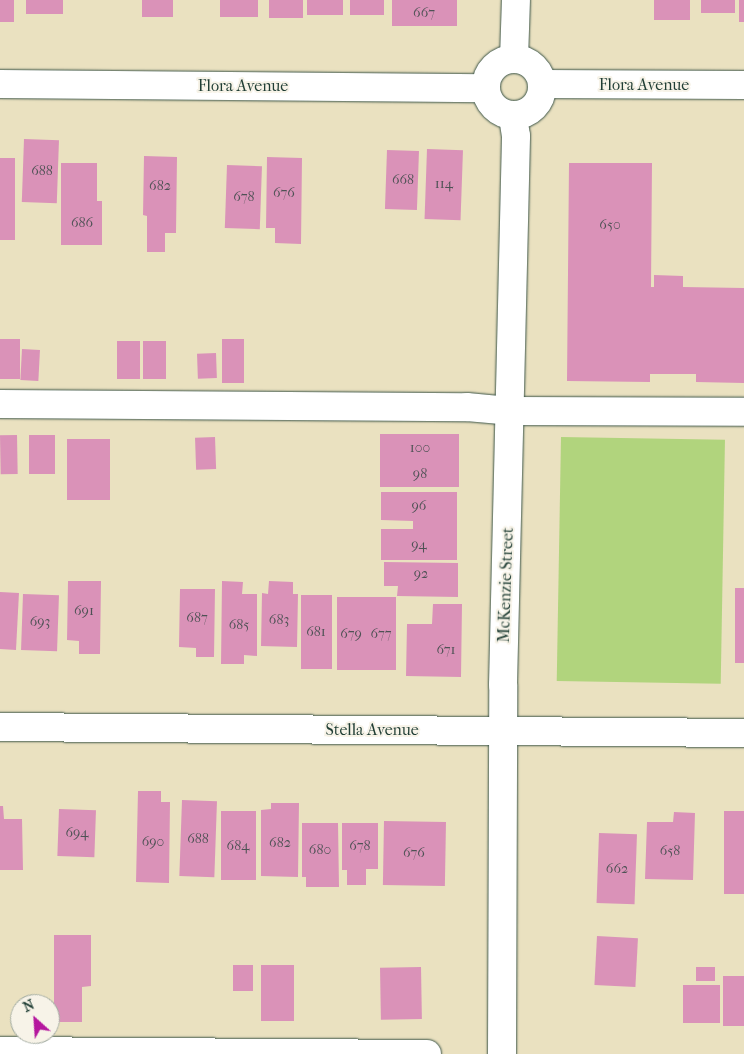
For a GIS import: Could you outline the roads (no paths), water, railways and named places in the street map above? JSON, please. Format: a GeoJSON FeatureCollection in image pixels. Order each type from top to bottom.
{"type":"FeatureCollection","features":[{"type":"Feature","properties":{"kind":"street"},"geometry":{"type":"LineString","coordinates":[[514,59],[516,0]]}},
{"type":"Feature","properties":{"kind":"street"},"geometry":{"type":"LineString","coordinates":[[514,59],[523,60],[532,65],[540,75],[543,84],[542,96],[537,105],[530,112],[513,116],[504,114],[495,108],[490,102],[486,88],[493,68],[502,62],[514,59]]}},
{"type":"Feature","properties":{"kind":"street","name":"Flora Avenue"},"geometry":{"type":"LineString","coordinates":[[0,84],[486,88]]}},
{"type":"Feature","properties":{"kind":"street","name":"Flora Avenue"},"geometry":{"type":"LineString","coordinates":[[543,84],[744,85]]}},
{"type":"Feature","properties":{"kind":"street","name":"McKenzie Street"},"geometry":{"type":"LineString","coordinates":[[502,1054],[503,731],[516,136],[513,116]]}},
{"type":"Feature","properties":{"kind":"street"},"geometry":{"type":"LineString","coordinates":[[0,404],[457,407],[511,411],[744,412]]}},
{"type":"Feature","properties":{"kind":"street","name":"Stella Avenue"},"geometry":{"type":"LineString","coordinates":[[0,727],[744,733]]}},
{"type":"Feature","properties":{"kind":"street"},"geometry":{"type":"LineString","coordinates":[[0,1051],[427,1054]]}}]}
